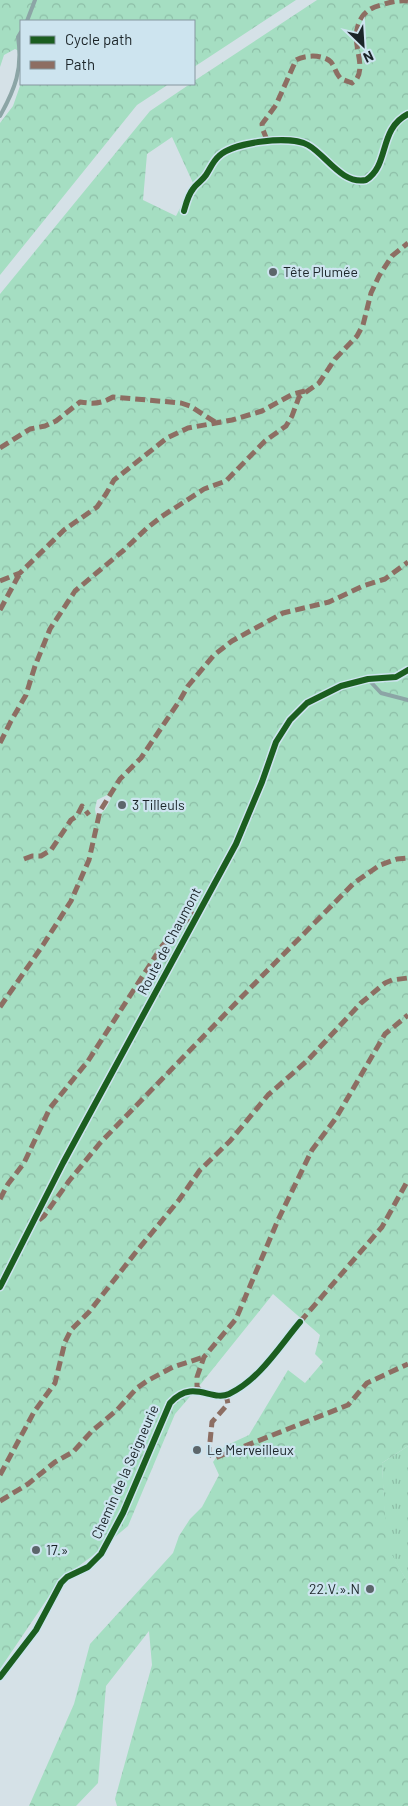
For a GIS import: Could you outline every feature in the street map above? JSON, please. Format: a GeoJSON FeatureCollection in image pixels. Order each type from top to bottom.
{"type":"FeatureCollection","features":[{"type":"Feature","properties":{"kind":"street"},"geometry":{"type":"LineString","coordinates":[[27,20],[35,0]]}},
{"type":"Feature","properties":{"kind":"street"},"geometry":{"type":"LineString","coordinates":[[0,116],[11,96],[19,72],[20,53],[18,37],[20,34]]}},
{"type":"Feature","properties":{"kind":"street"},"geometry":{"type":"LineString","coordinates":[[184,211],[193,189],[204,178],[219,156],[229,150],[255,142],[285,140],[308,144],[336,169],[353,179],[362,181],[369,178],[377,168],[386,140],[394,126],[408,114]]}},
{"type":"Feature","properties":{"kind":"street","name":"Route de Chaumont"},"geometry":{"type":"LineString","coordinates":[[0,1287],[72,1147],[236,844],[262,782],[276,742],[290,720],[307,703],[341,686],[368,680],[396,677],[408,670]]}},
{"type":"Feature","properties":{"kind":"street"},"geometry":{"type":"LineString","coordinates":[[368,680],[381,693],[408,700]]}},
{"type":"Feature","properties":{"kind":"street","name":"Chemin de la Seigneurie"},"geometry":{"type":"LineString","coordinates":[[0,1677],[36,1630],[61,1583],[67,1577],[88,1567],[101,1554],[123,1513],[170,1403],[180,1395],[188,1392],[201,1391],[224,1395],[240,1388],[260,1370],[300,1322]]}},
{"type":"Feature","properties":{"kind":"green space"},"geometry":{"type":"Polygon","coordinates":[[[0,0],[296,0],[195,66],[195,20],[20,20],[20,52],[15,49],[4,55],[0,67],[0,0]]]}},
{"type":"Feature","properties":{"kind":"green space"},"geometry":{"type":"Polygon","coordinates":[[[317,0],[408,0],[408,1446],[382,1463],[387,1546],[408,1583],[408,1806],[117,1806],[115,1799],[152,1665],[149,1631],[106,1686],[98,1783],[76,1806],[29,1806],[74,1704],[90,1644],[173,1553],[179,1536],[190,1519],[202,1507],[219,1475],[213,1462],[225,1446],[249,1435],[288,1370],[305,1383],[323,1362],[315,1354],[320,1335],[273,1294],[175,1414],[128,1526],[60,1580],[0,1669],[0,294],[150,111],[189,85],[195,85],[195,80],[317,0]],[[172,137],[147,154],[143,200],[176,216],[193,183],[172,137]],[[107,795],[97,800],[96,815],[104,811],[111,798],[107,795]]]}},
{"type":"Feature","properties":{"kind":"green space"},"geometry":{"type":"Polygon","coordinates":[[[20,85],[167,85],[137,105],[0,275],[0,123],[13,106],[20,85]]]}},
{"type":"Feature","properties":{"kind":"green space"},"geometry":{"type":"Polygon","coordinates":[[[408,1446],[408,1583],[386,1546],[382,1463],[408,1446]]]}},
{"type":"Feature","properties":{"kind":"marked path"},"geometry":{"type":"LineString","coordinates":[[267,140],[262,124],[276,105],[296,60],[308,56],[328,59],[341,79],[352,83],[356,80],[359,73],[360,66],[356,34],[362,17],[375,7],[394,2],[408,1]]}},
{"type":"Feature","properties":{"kind":"marked path"},"geometry":{"type":"LineString","coordinates":[[0,743],[26,695],[50,629],[75,591],[161,517],[204,489],[226,481],[265,441],[286,426],[299,397],[319,383],[335,359],[357,336],[363,325],[371,293],[379,276],[392,256],[408,243]]}},
{"type":"Feature","properties":{"kind":"marked path"},"geometry":{"type":"LineString","coordinates":[[0,581],[20,573],[64,530],[97,507],[114,480],[167,438],[188,428],[232,420],[262,411],[293,394],[305,391]]}},
{"type":"Feature","properties":{"kind":"marked path"},"geometry":{"type":"LineString","coordinates":[[0,448],[30,429],[45,426],[56,421],[80,402],[97,403],[113,397],[181,403],[190,406],[215,422]]}},
{"type":"Feature","properties":{"kind":"marked path"},"geometry":{"type":"LineString","coordinates":[[0,1007],[71,901],[89,860],[100,811],[120,779],[141,758],[188,686],[214,655],[232,641],[283,613],[329,602],[363,586],[385,579],[408,562]]}},
{"type":"Feature","properties":{"kind":"marked path"},"geometry":{"type":"LineString","coordinates":[[0,610],[20,573]]}},
{"type":"Feature","properties":{"kind":"marked path"},"geometry":{"type":"LineString","coordinates":[[24,859],[32,856],[41,856],[51,850],[71,820],[77,816],[82,806],[89,815]]}},
{"type":"Feature","properties":{"kind":"marked path"},"geometry":{"type":"LineString","coordinates":[[39,1220],[100,1143],[354,883],[380,865],[397,859],[408,858]]}},
{"type":"Feature","properties":{"kind":"marked path"},"geometry":{"type":"LineString","coordinates":[[0,1199],[8,1184],[24,1163],[50,1108],[88,1061],[162,946],[194,912]]}},
{"type":"Feature","properties":{"kind":"marked path"},"geometry":{"type":"LineString","coordinates":[[0,1475],[34,1412],[55,1383],[65,1342],[71,1330],[89,1312],[179,1200],[200,1170],[230,1141],[268,1095],[308,1060],[361,1003],[385,983],[408,978]]}},
{"type":"Feature","properties":{"kind":"marked path"},"geometry":{"type":"LineString","coordinates":[[201,1391],[197,1387],[197,1377],[204,1357],[236,1319],[278,1220],[312,1150],[336,1118],[385,1034],[408,1015]]}},
{"type":"Feature","properties":{"kind":"marked path"},"geometry":{"type":"LineString","coordinates":[[300,1322],[382,1227],[408,1180]]}},
{"type":"Feature","properties":{"kind":"marked path"},"geometry":{"type":"LineString","coordinates":[[0,1501],[28,1484],[55,1462],[73,1452],[137,1388],[173,1367],[204,1357]]}},
{"type":"Feature","properties":{"kind":"marked path"},"geometry":{"type":"LineString","coordinates":[[223,1395],[227,1399],[228,1404],[212,1422],[209,1452],[215,1458],[348,1405],[367,1383],[408,1364]]}},
{"type":"Feature","properties":{"kind":"cycle path"},"geometry":{"type":"LineString","coordinates":[[184,211],[191,191],[204,177],[217,158],[226,151],[249,144],[276,140],[300,142],[315,150],[342,174],[349,178],[366,180],[378,165],[392,129],[408,114]]}},
{"type":"Feature","properties":{"kind":"cycle path"},"geometry":{"type":"LineString","coordinates":[[0,1287],[63,1163],[236,844],[262,782],[276,742],[290,720],[307,703],[341,686],[368,679],[396,677],[408,670]]}},
{"type":"Feature","properties":{"kind":"cycle path"},"geometry":{"type":"LineString","coordinates":[[0,1677],[36,1630],[61,1583],[67,1577],[88,1567],[101,1554],[123,1513],[170,1403],[186,1392],[194,1391],[222,1396],[240,1388],[259,1372],[300,1322]]}},
{"type":"Feature","properties":{"kind":"place","name":"Tête Plumée"},"geometry":{"type":"Point","coordinates":[273,272]}},
{"type":"Feature","properties":{"kind":"place","name":"3 Tilleuls"},"geometry":{"type":"Point","coordinates":[122,805]}},
{"type":"Feature","properties":{"kind":"place","name":"Le Merveilleux"},"geometry":{"type":"Point","coordinates":[197,1450]}},
{"type":"Feature","properties":{"kind":"place","name":"17.»"},"geometry":{"type":"Point","coordinates":[36,1550]}},
{"type":"Feature","properties":{"kind":"place","name":"22.V.».N"},"geometry":{"type":"Point","coordinates":[370,1589]}}]}
